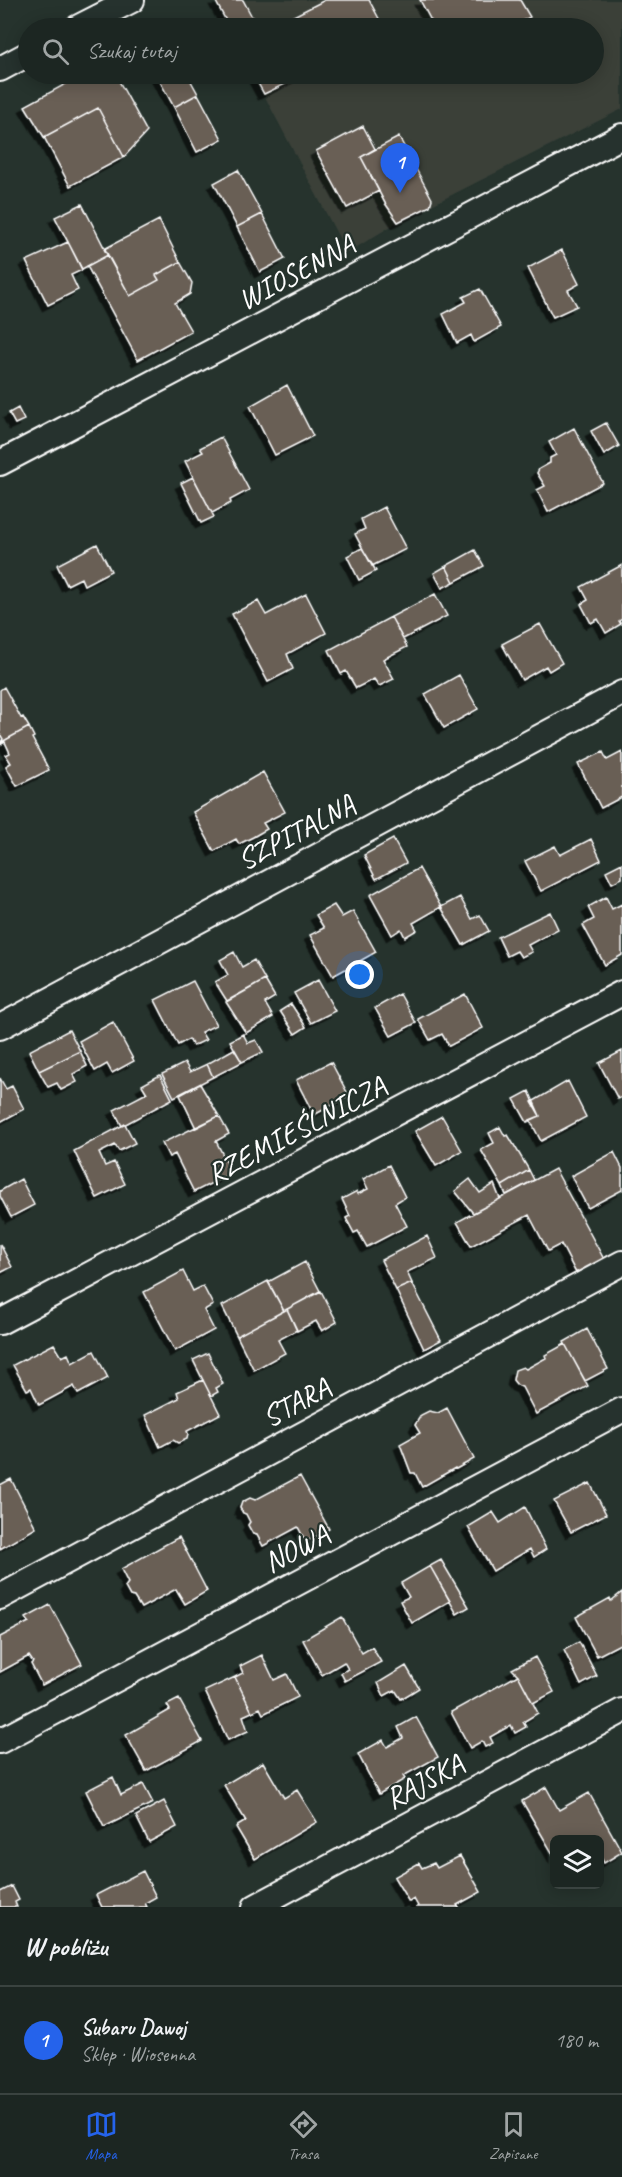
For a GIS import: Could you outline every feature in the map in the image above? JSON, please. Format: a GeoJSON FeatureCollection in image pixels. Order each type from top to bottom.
{"type":"FeatureCollection","features":[{"type":"Feature","properties":{"kind":"street"},"geometry":{"type":"LineString","coordinates":[[97,18],[132,0]]}},
{"type":"Feature","properties":{"kind":"street"},"geometry":{"type":"LineString","coordinates":[[0,69],[18,59]]}},
{"type":"Feature","properties":{"kind":"street","name":"WIOSENNA"},"geometry":{"type":"LineString","coordinates":[[0,463],[622,136]]}},
{"type":"Feature","properties":{"kind":"street","name":"SZPITALNA"},"geometry":{"type":"LineString","coordinates":[[0,1027],[622,693]]}},
{"type":"Feature","properties":{"kind":"street","name":"RZEMIEŚLNICZA"},"geometry":{"type":"LineString","coordinates":[[0,1322],[622,993]]}},
{"type":"Feature","properties":{"kind":"street","name":"STARA"},"geometry":{"type":"LineString","coordinates":[[0,1597],[622,1263]]}},
{"type":"Feature","properties":{"kind":"street","name":"NOWA"},"geometry":{"type":"LineString","coordinates":[[0,1741],[622,1410]]}},
{"type":"Feature","properties":{"kind":"street","name":"RAJSKA"},"geometry":{"type":"LineString","coordinates":[[255,1907],[622,1711]]}},
{"type":"Feature","properties":{"kind":"shaded area"},"geometry":{"type":"Polygon","coordinates":[[[215,0],[622,0],[622,109],[398,222],[347,253],[258,84],[604,84],[604,18],[225,18],[215,0]]]}},
{"type":"Feature","properties":{"kind":"building"},"geometry":{"type":"Polygon","coordinates":[[[215,0],[243,0],[253,18],[225,18],[215,0]]]}},
{"type":"Feature","properties":{"kind":"building"},"geometry":{"type":"Polygon","coordinates":[[[325,0],[369,0],[379,18],[290,18],[325,0]]]}},
{"type":"Feature","properties":{"kind":"building"},"geometry":{"type":"Polygon","coordinates":[[[420,0],[520,0],[530,17],[528,18],[430,18],[420,0]]]}},
{"type":"Feature","properties":{"kind":"building"},"geometry":{"type":"Polygon","coordinates":[[[66,84],[121,84],[147,132],[124,157],[98,108],[44,137],[25,106],[66,84]]]}},
{"type":"Feature","properties":{"kind":"building"},"geometry":{"type":"Polygon","coordinates":[[[161,84],[192,84],[198,94],[174,107],[161,84]]]}},
{"type":"Feature","properties":{"kind":"building"},"geometry":{"type":"Polygon","coordinates":[[[258,84],[285,84],[264,94],[258,84]]]}},
{"type":"Feature","properties":{"kind":"building"},"geometry":{"type":"Polygon","coordinates":[[[198,94],[222,139],[197,152],[174,107],[198,94]]]}},
{"type":"Feature","properties":{"kind":"building"},"geometry":{"type":"Polygon","coordinates":[[[98,108],[124,157],[70,186],[44,137],[98,108]]]}},
{"type":"Feature","properties":{"kind":"building"},"geometry":{"type":"Polygon","coordinates":[[[363,126],[375,149],[361,157],[379,191],[347,208],[316,151],[363,126]]]}},
{"type":"Feature","properties":{"kind":"building"},"geometry":{"type":"Polygon","coordinates":[[[399,137],[432,199],[430,206],[398,222],[385,203],[361,157],[399,137]]]}},
{"type":"Feature","properties":{"kind":"building"},"geometry":{"type":"Polygon","coordinates":[[[238,170],[262,214],[237,227],[214,183],[238,170]]]}},
{"type":"Feature","properties":{"kind":"building"},"geometry":{"type":"Polygon","coordinates":[[[82,204],[108,255],[82,269],[55,217],[82,204]]]}},
{"type":"Feature","properties":{"kind":"building"},"geometry":{"type":"Polygon","coordinates":[[[262,214],[285,259],[260,272],[237,227],[262,214]]]}},
{"type":"Feature","properties":{"kind":"building"},"geometry":{"type":"Polygon","coordinates":[[[159,220],[180,262],[156,275],[159,280],[130,296],[104,249],[159,220]]]}},
{"type":"Feature","properties":{"kind":"building"},"geometry":{"type":"Polygon","coordinates":[[[68,242],[82,270],[71,275],[78,290],[48,305],[26,261],[68,242]]]}},
{"type":"Feature","properties":{"kind":"building"},"geometry":{"type":"Polygon","coordinates":[[[562,250],[579,284],[568,290],[577,306],[553,317],[528,268],[562,250]]]}},
{"type":"Feature","properties":{"kind":"building"},"geometry":{"type":"Polygon","coordinates":[[[108,255],[130,296],[159,280],[156,275],[180,262],[192,283],[190,294],[175,303],[191,331],[138,360],[87,266],[108,255]]]}},
{"type":"Feature","properties":{"kind":"building"},"geometry":{"type":"Polygon","coordinates":[[[480,289],[501,327],[474,342],[471,335],[457,343],[443,314],[466,302],[463,297],[480,289]]]}},
{"type":"Feature","properties":{"kind":"building"},"geometry":{"type":"Polygon","coordinates":[[[287,385],[313,436],[275,455],[250,406],[287,385]]]}},
{"type":"Feature","properties":{"kind":"building"},"geometry":{"type":"Polygon","coordinates":[[[18,408],[24,420],[15,424],[9,413],[18,408]]]}},
{"type":"Feature","properties":{"kind":"building"},"geometry":{"type":"Polygon","coordinates":[[[606,423],[619,446],[604,455],[591,431],[606,423]]]}},
{"type":"Feature","properties":{"kind":"building"},"geometry":{"type":"Polygon","coordinates":[[[574,428],[603,483],[548,512],[537,490],[545,486],[537,473],[539,469],[550,463],[550,458],[556,455],[549,442],[574,428]]]}},
{"type":"Feature","properties":{"kind":"building"},"geometry":{"type":"Polygon","coordinates":[[[221,437],[249,490],[212,513],[185,461],[203,452],[200,448],[221,437]]]}},
{"type":"Feature","properties":{"kind":"building"},"geometry":{"type":"Polygon","coordinates":[[[193,477],[214,517],[201,523],[181,483],[193,477]]]}},
{"type":"Feature","properties":{"kind":"building"},"geometry":{"type":"Polygon","coordinates":[[[384,507],[406,549],[372,566],[355,534],[365,529],[361,519],[384,507]]]}},
{"type":"Feature","properties":{"kind":"building"},"geometry":{"type":"Polygon","coordinates":[[[97,544],[111,571],[84,585],[81,578],[67,585],[57,565],[97,544]]]}},
{"type":"Feature","properties":{"kind":"building"},"geometry":{"type":"Polygon","coordinates":[[[362,548],[376,571],[359,580],[347,556],[362,548]]]}},
{"type":"Feature","properties":{"kind":"building"},"geometry":{"type":"Polygon","coordinates":[[[475,550],[484,566],[454,582],[446,566],[475,550]]]}},
{"type":"Feature","properties":{"kind":"building"},"geometry":{"type":"Polygon","coordinates":[[[622,565],[622,619],[619,621],[621,624],[606,633],[598,619],[591,623],[581,604],[588,600],[581,587],[622,565]]]}},
{"type":"Feature","properties":{"kind":"building"},"geometry":{"type":"Polygon","coordinates":[[[446,566],[454,582],[442,588],[434,573],[446,566]]]}},
{"type":"Feature","properties":{"kind":"building"},"geometry":{"type":"Polygon","coordinates":[[[306,594],[326,633],[287,654],[293,669],[268,682],[232,614],[258,601],[266,615],[306,594]]]}},
{"type":"Feature","properties":{"kind":"building"},"geometry":{"type":"Polygon","coordinates":[[[435,594],[447,616],[403,639],[391,617],[435,594]]]}},
{"type":"Feature","properties":{"kind":"building"},"geometry":{"type":"Polygon","coordinates":[[[391,617],[407,647],[383,659],[394,679],[379,686],[374,679],[356,688],[346,671],[341,674],[329,650],[391,617]]]}},
{"type":"Feature","properties":{"kind":"building"},"geometry":{"type":"Polygon","coordinates":[[[540,624],[562,663],[549,671],[546,666],[522,680],[502,644],[540,624]]]}},
{"type":"Feature","properties":{"kind":"building"},"geometry":{"type":"Polygon","coordinates":[[[459,675],[478,709],[444,728],[425,694],[459,675]]]}},
{"type":"Feature","properties":{"kind":"building"},"geometry":{"type":"Polygon","coordinates":[[[4,687],[21,718],[23,717],[29,727],[0,743],[3,739],[0,734],[0,690],[4,687]]]}},
{"type":"Feature","properties":{"kind":"building"},"geometry":{"type":"Polygon","coordinates":[[[29,727],[34,737],[32,738],[49,770],[17,786],[6,766],[11,763],[6,755],[10,753],[5,742],[0,745],[0,743],[29,727]]]}},
{"type":"Feature","properties":{"kind":"building"},"geometry":{"type":"Polygon","coordinates":[[[603,752],[607,760],[622,752],[622,797],[601,808],[578,764],[603,752]]]}},
{"type":"Feature","properties":{"kind":"building"},"geometry":{"type":"Polygon","coordinates":[[[263,772],[285,812],[263,823],[267,829],[253,837],[239,844],[236,839],[214,851],[193,812],[263,772]]]}},
{"type":"Feature","properties":{"kind":"building"},"geometry":{"type":"Polygon","coordinates":[[[393,839],[406,863],[376,879],[364,855],[393,839]]]}},
{"type":"Feature","properties":{"kind":"building"},"geometry":{"type":"Polygon","coordinates":[[[591,839],[601,860],[541,891],[525,861],[555,846],[560,855],[591,839]]]}},
{"type":"Feature","properties":{"kind":"building"},"geometry":{"type":"Polygon","coordinates":[[[622,863],[622,878],[612,883],[606,871],[622,863]]]}},
{"type":"Feature","properties":{"kind":"building"},"geometry":{"type":"Polygon","coordinates":[[[419,868],[441,907],[413,923],[417,930],[405,937],[401,929],[392,935],[370,895],[419,868]]]}},
{"type":"Feature","properties":{"kind":"building"},"geometry":{"type":"Polygon","coordinates":[[[460,897],[472,919],[480,915],[489,931],[463,945],[441,907],[460,897]]]}},
{"type":"Feature","properties":{"kind":"building"},"geometry":{"type":"Polygon","coordinates":[[[606,897],[612,909],[622,904],[622,955],[605,965],[583,925],[594,919],[588,907],[606,897]]]}},
{"type":"Feature","properties":{"kind":"building"},"geometry":{"type":"Polygon","coordinates":[[[334,905],[342,917],[353,911],[376,952],[333,976],[310,935],[324,928],[316,915],[334,905]]]}},
{"type":"Feature","properties":{"kind":"building"},"geometry":{"type":"Polygon","coordinates":[[[550,912],[558,929],[528,945],[532,952],[521,957],[517,951],[507,956],[498,937],[550,912]]]}},
{"type":"Feature","properties":{"kind":"building"},"geometry":{"type":"Polygon","coordinates":[[[234,952],[242,967],[254,960],[265,980],[227,1001],[215,982],[228,975],[220,960],[234,952]]]}},
{"type":"Feature","properties":{"kind":"building"},"geometry":{"type":"Polygon","coordinates":[[[265,980],[275,997],[265,1003],[273,1017],[246,1033],[226,1002],[265,980]]]}},
{"type":"Feature","properties":{"kind":"building"},"geometry":{"type":"Polygon","coordinates":[[[318,980],[335,1011],[311,1023],[294,993],[318,980]]]}},
{"type":"Feature","properties":{"kind":"building"},"geometry":{"type":"Polygon","coordinates":[[[193,981],[216,1025],[201,1032],[206,1040],[193,1046],[189,1039],[178,1045],[155,1000],[193,981]]]}},
{"type":"Feature","properties":{"kind":"building"},"geometry":{"type":"Polygon","coordinates":[[[400,994],[416,1023],[391,1036],[375,1008],[400,994]]]}},
{"type":"Feature","properties":{"kind":"building"},"geometry":{"type":"Polygon","coordinates":[[[465,994],[483,1028],[449,1046],[442,1034],[430,1040],[418,1019],[465,994]]]}},
{"type":"Feature","properties":{"kind":"building"},"geometry":{"type":"Polygon","coordinates":[[[291,1004],[306,1027],[295,1034],[280,1011],[291,1004]]]}},
{"type":"Feature","properties":{"kind":"building"},"geometry":{"type":"Polygon","coordinates":[[[113,1022],[134,1061],[112,1073],[107,1064],[95,1071],[79,1041],[113,1022]]]}},
{"type":"Feature","properties":{"kind":"building"},"geometry":{"type":"Polygon","coordinates":[[[69,1030],[80,1051],[39,1071],[29,1051],[69,1030]]]}},
{"type":"Feature","properties":{"kind":"building"},"geometry":{"type":"Polygon","coordinates":[[[243,1034],[248,1043],[256,1040],[263,1052],[242,1062],[230,1041],[243,1034]]]}},
{"type":"Feature","properties":{"kind":"building"},"geometry":{"type":"Polygon","coordinates":[[[234,1049],[242,1062],[213,1077],[207,1064],[234,1049]]]}},
{"type":"Feature","properties":{"kind":"building"},"geometry":{"type":"Polygon","coordinates":[[[80,1051],[87,1066],[73,1074],[77,1082],[61,1090],[57,1083],[48,1087],[39,1071],[80,1051]]]}},
{"type":"Feature","properties":{"kind":"building"},"geometry":{"type":"Polygon","coordinates":[[[622,1051],[622,1097],[618,1099],[599,1063],[622,1051]]]}},
{"type":"Feature","properties":{"kind":"building"},"geometry":{"type":"Polygon","coordinates":[[[331,1062],[349,1096],[314,1115],[296,1080],[331,1062]]]}},
{"type":"Feature","properties":{"kind":"building"},"geometry":{"type":"Polygon","coordinates":[[[185,1063],[190,1072],[207,1064],[213,1077],[174,1097],[162,1074],[185,1063]]]}},
{"type":"Feature","properties":{"kind":"building"},"geometry":{"type":"Polygon","coordinates":[[[160,1075],[172,1099],[122,1126],[114,1110],[147,1093],[142,1085],[160,1075]]]}},
{"type":"Feature","properties":{"kind":"building"},"geometry":{"type":"Polygon","coordinates":[[[0,1078],[6,1089],[12,1086],[24,1109],[0,1122],[0,1078]]]}},
{"type":"Feature","properties":{"kind":"building"},"geometry":{"type":"Polygon","coordinates":[[[568,1081],[586,1117],[541,1141],[530,1120],[540,1116],[532,1102],[568,1081]]]}},
{"type":"Feature","properties":{"kind":"building"},"geometry":{"type":"Polygon","coordinates":[[[200,1084],[219,1116],[196,1128],[180,1095],[200,1084]]]}},
{"type":"Feature","properties":{"kind":"building"},"geometry":{"type":"Polygon","coordinates":[[[529,1091],[540,1116],[527,1122],[514,1099],[529,1091]]]}},
{"type":"Feature","properties":{"kind":"building"},"geometry":{"type":"Polygon","coordinates":[[[219,1116],[229,1134],[216,1141],[232,1173],[194,1192],[175,1154],[169,1157],[162,1143],[219,1116]]]}},
{"type":"Feature","properties":{"kind":"building"},"geometry":{"type":"Polygon","coordinates":[[[442,1116],[462,1151],[436,1166],[415,1131],[442,1116]]]}},
{"type":"Feature","properties":{"kind":"building"},"geometry":{"type":"Polygon","coordinates":[[[125,1124],[135,1143],[119,1151],[115,1145],[99,1153],[105,1166],[114,1162],[125,1184],[97,1198],[74,1151],[125,1124]]]}},
{"type":"Feature","properties":{"kind":"building"},"geometry":{"type":"Polygon","coordinates":[[[500,1127],[505,1136],[508,1135],[529,1170],[502,1186],[481,1150],[494,1143],[489,1133],[500,1127]]]}},
{"type":"Feature","properties":{"kind":"building"},"geometry":{"type":"Polygon","coordinates":[[[614,1152],[622,1168],[622,1190],[588,1208],[571,1176],[614,1152]]]}},
{"type":"Feature","properties":{"kind":"building"},"geometry":{"type":"Polygon","coordinates":[[[389,1165],[405,1197],[395,1203],[407,1226],[367,1247],[358,1231],[354,1233],[346,1218],[350,1216],[342,1199],[357,1191],[358,1194],[368,1189],[363,1179],[389,1165]]]}},
{"type":"Feature","properties":{"kind":"building"},"geometry":{"type":"Polygon","coordinates":[[[555,1169],[606,1263],[580,1277],[561,1244],[548,1251],[529,1215],[471,1246],[457,1222],[555,1169]]]}},
{"type":"Feature","properties":{"kind":"building"},"geometry":{"type":"Polygon","coordinates":[[[529,1170],[534,1180],[506,1195],[502,1186],[529,1170]]]}},
{"type":"Feature","properties":{"kind":"building"},"geometry":{"type":"Polygon","coordinates":[[[21,1179],[34,1205],[11,1217],[0,1196],[0,1191],[21,1179]]]}},
{"type":"Feature","properties":{"kind":"building"},"geometry":{"type":"Polygon","coordinates":[[[470,1179],[480,1193],[494,1184],[500,1199],[473,1213],[455,1191],[470,1179]]]}},
{"type":"Feature","properties":{"kind":"building"},"geometry":{"type":"Polygon","coordinates":[[[427,1236],[437,1258],[407,1272],[412,1283],[396,1290],[381,1260],[427,1236]]]}},
{"type":"Feature","properties":{"kind":"building"},"geometry":{"type":"Polygon","coordinates":[[[0,1244],[12,1267],[0,1273],[0,1244]]]}},
{"type":"Feature","properties":{"kind":"building"},"geometry":{"type":"Polygon","coordinates":[[[305,1262],[320,1291],[284,1311],[268,1282],[305,1262]]]}},
{"type":"Feature","properties":{"kind":"building"},"geometry":{"type":"Polygon","coordinates":[[[183,1271],[193,1291],[203,1286],[213,1305],[204,1310],[214,1330],[175,1351],[144,1292],[183,1271]]]}},
{"type":"Feature","properties":{"kind":"building"},"geometry":{"type":"Polygon","coordinates":[[[268,1281],[284,1311],[237,1336],[222,1306],[268,1281]]]}},
{"type":"Feature","properties":{"kind":"building"},"geometry":{"type":"Polygon","coordinates":[[[412,1283],[441,1340],[424,1349],[396,1290],[412,1283]]]}},
{"type":"Feature","properties":{"kind":"building"},"geometry":{"type":"Polygon","coordinates":[[[321,1291],[337,1322],[322,1331],[316,1321],[297,1331],[287,1309],[321,1291]]]}},
{"type":"Feature","properties":{"kind":"building"},"geometry":{"type":"Polygon","coordinates":[[[287,1309],[297,1330],[278,1340],[285,1353],[254,1370],[237,1336],[287,1309]]]}},
{"type":"Feature","properties":{"kind":"building"},"geometry":{"type":"Polygon","coordinates":[[[587,1329],[608,1369],[585,1381],[564,1342],[587,1329]]]}},
{"type":"Feature","properties":{"kind":"building"},"geometry":{"type":"Polygon","coordinates":[[[54,1344],[62,1357],[68,1354],[72,1363],[94,1351],[108,1378],[78,1394],[74,1386],[39,1405],[31,1388],[27,1390],[13,1365],[54,1344]]]}},
{"type":"Feature","properties":{"kind":"building"},"geometry":{"type":"Polygon","coordinates":[[[565,1344],[588,1386],[536,1414],[522,1387],[513,1380],[515,1370],[523,1367],[526,1369],[565,1344]]]}},
{"type":"Feature","properties":{"kind":"building"},"geometry":{"type":"Polygon","coordinates":[[[208,1353],[223,1384],[216,1388],[218,1392],[211,1396],[193,1360],[208,1353]]]}},
{"type":"Feature","properties":{"kind":"building"},"geometry":{"type":"Polygon","coordinates":[[[203,1380],[220,1414],[187,1431],[187,1439],[178,1443],[173,1440],[160,1447],[145,1415],[179,1398],[177,1392],[203,1380]]]}},
{"type":"Feature","properties":{"kind":"building"},"geometry":{"type":"Polygon","coordinates":[[[447,1408],[474,1459],[422,1487],[415,1473],[411,1473],[400,1444],[420,1433],[415,1425],[421,1415],[429,1411],[438,1413],[447,1408]]]}},
{"type":"Feature","properties":{"kind":"building"},"geometry":{"type":"Polygon","coordinates":[[[300,1476],[329,1529],[306,1542],[298,1527],[263,1546],[248,1525],[250,1522],[240,1508],[242,1502],[250,1498],[255,1500],[300,1476]]]}},
{"type":"Feature","properties":{"kind":"building"},"geometry":{"type":"Polygon","coordinates":[[[11,1479],[36,1528],[0,1549],[0,1485],[11,1479]]]}},
{"type":"Feature","properties":{"kind":"building"},"geometry":{"type":"Polygon","coordinates":[[[590,1483],[606,1514],[571,1532],[554,1501],[590,1483]]]}},
{"type":"Feature","properties":{"kind":"building"},"geometry":{"type":"Polygon","coordinates":[[[525,1507],[546,1549],[534,1557],[530,1549],[493,1571],[468,1527],[493,1512],[500,1523],[525,1507]]]}},
{"type":"Feature","properties":{"kind":"building"},"geometry":{"type":"Polygon","coordinates":[[[179,1537],[207,1591],[185,1604],[176,1589],[141,1608],[125,1587],[128,1583],[121,1569],[179,1537]]]}},
{"type":"Feature","properties":{"kind":"building"},"geometry":{"type":"Polygon","coordinates":[[[441,1560],[469,1607],[457,1614],[430,1566],[441,1560]]]}},
{"type":"Feature","properties":{"kind":"building"},"geometry":{"type":"Polygon","coordinates":[[[430,1566],[450,1601],[412,1623],[400,1601],[409,1597],[401,1583],[430,1566]]]}},
{"type":"Feature","properties":{"kind":"building"},"geometry":{"type":"Polygon","coordinates":[[[622,1592],[622,1643],[597,1656],[576,1617],[610,1598],[611,1601],[622,1592]]]}},
{"type":"Feature","properties":{"kind":"building"},"geometry":{"type":"Polygon","coordinates":[[[50,1605],[82,1664],[42,1685],[29,1656],[0,1672],[0,1637],[29,1622],[26,1618],[50,1605]]]}},
{"type":"Feature","properties":{"kind":"building"},"geometry":{"type":"Polygon","coordinates":[[[342,1617],[362,1653],[372,1647],[381,1662],[345,1681],[341,1673],[348,1669],[344,1662],[322,1675],[303,1640],[342,1617]]]}},
{"type":"Feature","properties":{"kind":"building"},"geometry":{"type":"Polygon","coordinates":[[[579,1642],[597,1676],[581,1685],[564,1650],[579,1642]]]}},
{"type":"Feature","properties":{"kind":"building"},"geometry":{"type":"Polygon","coordinates":[[[262,1655],[274,1680],[287,1674],[298,1697],[263,1714],[260,1708],[252,1712],[235,1677],[243,1673],[240,1666],[262,1655]]]}},
{"type":"Feature","properties":{"kind":"building"},"geometry":{"type":"Polygon","coordinates":[[[535,1657],[554,1692],[533,1703],[518,1675],[512,1669],[535,1657]]]}},
{"type":"Feature","properties":{"kind":"building"},"geometry":{"type":"Polygon","coordinates":[[[406,1666],[419,1688],[401,1699],[395,1690],[384,1696],[378,1683],[406,1666]]]}},
{"type":"Feature","properties":{"kind":"building"},"geometry":{"type":"Polygon","coordinates":[[[518,1675],[538,1713],[523,1722],[526,1727],[515,1733],[511,1725],[490,1737],[493,1743],[485,1747],[482,1741],[470,1748],[451,1712],[518,1675]]]}},
{"type":"Feature","properties":{"kind":"building"},"geometry":{"type":"Polygon","coordinates":[[[235,1677],[252,1712],[243,1716],[248,1731],[228,1740],[205,1691],[235,1677]]]}},
{"type":"Feature","properties":{"kind":"building"},"geometry":{"type":"Polygon","coordinates":[[[179,1699],[202,1741],[146,1771],[126,1735],[170,1710],[167,1705],[179,1699]]]}},
{"type":"Feature","properties":{"kind":"building"},"geometry":{"type":"Polygon","coordinates":[[[416,1717],[438,1757],[403,1776],[405,1779],[379,1794],[358,1754],[383,1740],[387,1747],[403,1738],[398,1727],[416,1717]]]}},
{"type":"Feature","properties":{"kind":"building"},"geometry":{"type":"Polygon","coordinates":[[[263,1762],[284,1798],[297,1790],[317,1822],[255,1859],[236,1827],[246,1821],[224,1785],[263,1762]]]}},
{"type":"Feature","properties":{"kind":"building"},"geometry":{"type":"Polygon","coordinates":[[[113,1777],[121,1795],[143,1784],[153,1803],[104,1827],[86,1791],[113,1777]]]}},
{"type":"Feature","properties":{"kind":"building"},"geometry":{"type":"Polygon","coordinates":[[[546,1787],[559,1810],[589,1793],[622,1852],[604,1863],[604,1835],[550,1835],[550,1849],[522,1801],[546,1787]]]}},
{"type":"Feature","properties":{"kind":"building"},"geometry":{"type":"Polygon","coordinates":[[[164,1801],[177,1827],[149,1842],[136,1816],[164,1801]]]}},
{"type":"Feature","properties":{"kind":"building"},"geometry":{"type":"Polygon","coordinates":[[[460,1856],[481,1892],[457,1905],[459,1907],[417,1907],[414,1899],[409,1902],[394,1877],[419,1863],[422,1868],[434,1863],[437,1868],[460,1856]]]}},
{"type":"Feature","properties":{"kind":"building"},"geometry":{"type":"Polygon","coordinates":[[[143,1871],[156,1897],[145,1903],[147,1907],[102,1907],[96,1895],[143,1871]]]}},
{"type":"Feature","properties":{"kind":"building"},"geometry":{"type":"Polygon","coordinates":[[[12,1886],[19,1900],[15,1902],[17,1907],[0,1907],[0,1892],[12,1886]]]}},
{"type":"Feature","properties":{"kind":"place","name":"Subaru Dawoj"},"geometry":{"type":"Point","coordinates":[400,193]}}]}
